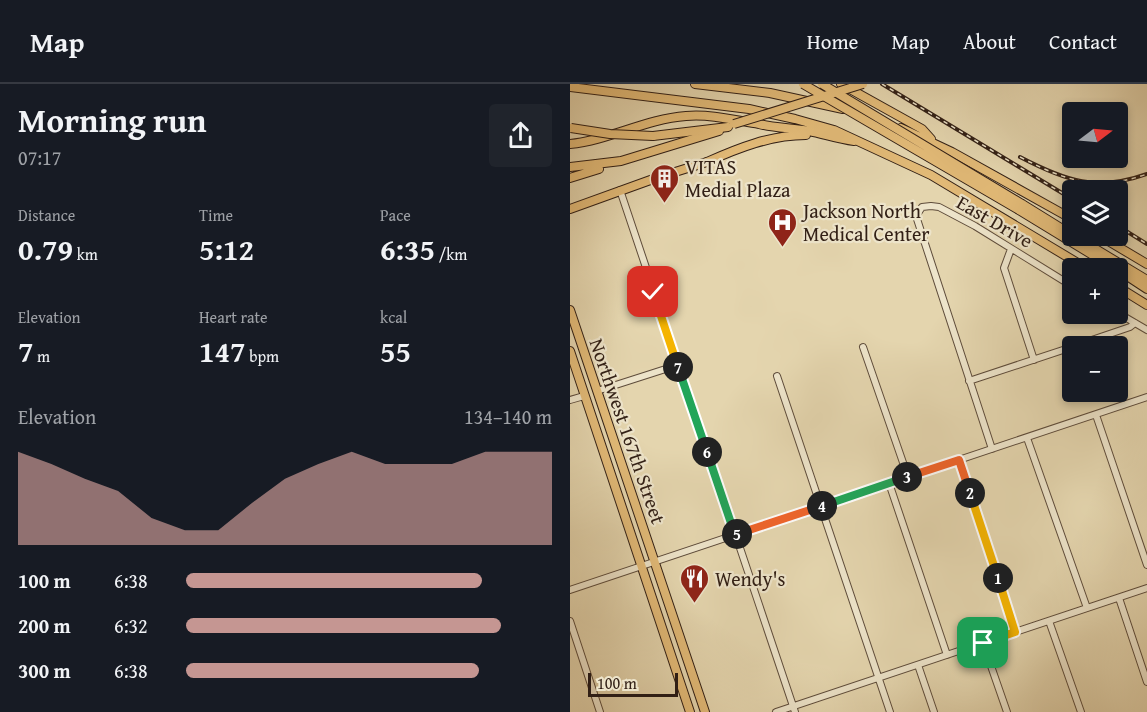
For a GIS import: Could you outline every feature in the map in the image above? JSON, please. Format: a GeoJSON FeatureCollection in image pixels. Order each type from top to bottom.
{"type":"FeatureCollection","features":[{"type":"Feature","properties":{"kind":"highway"},"geometry":{"type":"LineString","coordinates":[[695,84],[778,95],[875,118],[933,142],[1062,213]]}},
{"type":"Feature","properties":{"kind":"highway"},"geometry":{"type":"LineString","coordinates":[[803,84],[1062,229]]}},
{"type":"Feature","properties":{"kind":"highway"},"geometry":{"type":"LineString","coordinates":[[822,84],[1099,258]]}},
{"type":"Feature","properties":{"kind":"highway"},"geometry":{"type":"LineString","coordinates":[[841,84],[922,129],[933,142]]}},
{"type":"Feature","properties":{"kind":"highway"},"geometry":{"type":"LineString","coordinates":[[570,87],[764,112],[834,130],[931,176],[1069,258]]}},
{"type":"Feature","properties":{"kind":"highway"},"geometry":{"type":"LineString","coordinates":[[570,144],[592,141],[658,120],[691,115],[722,117],[819,135]]}},
{"type":"Feature","properties":{"kind":"highway"},"geometry":{"type":"LineString","coordinates":[[570,127],[610,134],[653,136],[731,125]]}},
{"type":"Feature","properties":{"kind":"highway"},"geometry":{"type":"LineString","coordinates":[[707,162],[769,139],[789,136],[819,135],[863,143]]}},
{"type":"Feature","properties":{"kind":"highway"},"geometry":{"type":"LineString","coordinates":[[1091,246],[1147,280]]}},
{"type":"Feature","properties":{"kind":"highway"},"geometry":{"type":"LineString","coordinates":[[1117,246],[1147,264]]}},
{"type":"Feature","properties":{"kind":"highway"},"geometry":{"type":"LineString","coordinates":[[1128,276],[1147,288]]}},
{"type":"Feature","properties":{"kind":"highway"},"geometry":{"type":"LineString","coordinates":[[1128,293],[1147,305]]}},
{"type":"Feature","properties":{"kind":"main road"},"geometry":{"type":"LineString","coordinates":[[570,178],[863,84]]}},
{"type":"Feature","properties":{"kind":"main road"},"geometry":{"type":"LineString","coordinates":[[570,209],[707,162]]}},
{"type":"Feature","properties":{"kind":"main road"},"geometry":{"type":"LineString","coordinates":[[570,167],[611,163]]}},
{"type":"Feature","properties":{"kind":"main road","name":"Northwest 167th Street"},"geometry":{"type":"LineString","coordinates":[[570,309],[705,712]]}},
{"type":"Feature","properties":{"kind":"main road","name":"Northwest 167th Street"},"geometry":{"type":"LineString","coordinates":[[570,351],[690,712]]}},
{"type":"Feature","properties":{"kind":"main road"},"geometry":{"type":"LineString","coordinates":[[584,396],[604,411]]}},
{"type":"Feature","properties":{"kind":"street"},"geometry":{"type":"LineString","coordinates":[[620,190],[794,709]]}},
{"type":"Feature","properties":{"kind":"street","name":"East Drive"},"geometry":{"type":"LineString","coordinates":[[969,381],[916,216],[922,207],[939,207],[975,225],[1062,280]]}},
{"type":"Feature","properties":{"kind":"street"},"geometry":{"type":"LineString","coordinates":[[1011,249],[1004,268],[1034,360]]}},
{"type":"Feature","properties":{"kind":"street"},"geometry":{"type":"LineString","coordinates":[[1128,318],[1146,330],[1147,338]]}},
{"type":"Feature","properties":{"kind":"street"},"geometry":{"type":"LineString","coordinates":[[1104,336],[1135,323]]}},
{"type":"Feature","properties":{"kind":"street"},"geometry":{"type":"LineString","coordinates":[[863,347],[908,477]]}},
{"type":"Feature","properties":{"kind":"street"},"geometry":{"type":"LineString","coordinates":[[992,449],[969,381],[1062,351]]}},
{"type":"Feature","properties":{"kind":"street"},"geometry":{"type":"LineString","coordinates":[[597,391],[678,365]]}},
{"type":"Feature","properties":{"kind":"street"},"geometry":{"type":"LineString","coordinates":[[777,376],[890,712]]}},
{"type":"Feature","properties":{"kind":"street"},"geometry":{"type":"LineString","coordinates":[[570,400],[584,396]]}},
{"type":"Feature","properties":{"kind":"street"},"geometry":{"type":"LineString","coordinates":[[570,590],[1147,397]]}},
{"type":"Feature","properties":{"kind":"street"},"geometry":{"type":"LineString","coordinates":[[1096,415],[1147,565]]}},
{"type":"Feature","properties":{"kind":"street"},"geometry":{"type":"LineString","coordinates":[[1027,438],[1087,608]]}},
{"type":"Feature","properties":{"kind":"street"},"geometry":{"type":"LineString","coordinates":[[959,460],[1015,632]]}},
{"type":"Feature","properties":{"kind":"street"},"geometry":{"type":"LineString","coordinates":[[889,483],[947,655]]}},
{"type":"Feature","properties":{"kind":"street"},"geometry":{"type":"LineString","coordinates":[[776,712],[794,709],[878,678],[1147,588]]}},
{"type":"Feature","properties":{"kind":"street"},"geometry":{"type":"LineString","coordinates":[[1119,598],[1147,682]]}},
{"type":"Feature","properties":{"kind":"street"},"geometry":{"type":"LineString","coordinates":[[570,621],[600,712]]}},
{"type":"Feature","properties":{"kind":"street"},"geometry":{"type":"LineString","coordinates":[[1049,621],[1081,712]]}},
{"type":"Feature","properties":{"kind":"street"},"geometry":{"type":"LineString","coordinates":[[983,643],[1007,712]]}},
{"type":"Feature","properties":{"kind":"street"},"geometry":{"type":"LineString","coordinates":[[918,665],[934,712]]}},
{"type":"Feature","properties":{"kind":"railway"},"geometry":{"type":"LineString","coordinates":[[882,84],[1062,193]]}},
{"type":"Feature","properties":{"kind":"railway"},"geometry":{"type":"LineString","coordinates":[[1020,157],[1067,178],[1082,181],[1113,182],[1147,174]]}},
{"type":"Feature","properties":{"kind":"railway"},"geometry":{"type":"LineString","coordinates":[[1128,232],[1147,244]]}},
{"type":"Feature","properties":{"kind":"place","name":"VITAS Medial Plaza"},"geometry":{"type":"Point","coordinates":[664,204]}},
{"type":"Feature","properties":{"kind":"place","name":"Jackson North Medical Center"},"geometry":{"type":"Point","coordinates":[782,248]}},
{"type":"Feature","properties":{"kind":"place","name":"Wendy's"},"geometry":{"type":"Point","coordinates":[694,604]}},
{"type":"Feature","properties":{"kind":"route"},"geometry":{"type":"LineString","coordinates":[[653,292],[735,535],[959,460],[1015,632],[983,643]]}}]}
